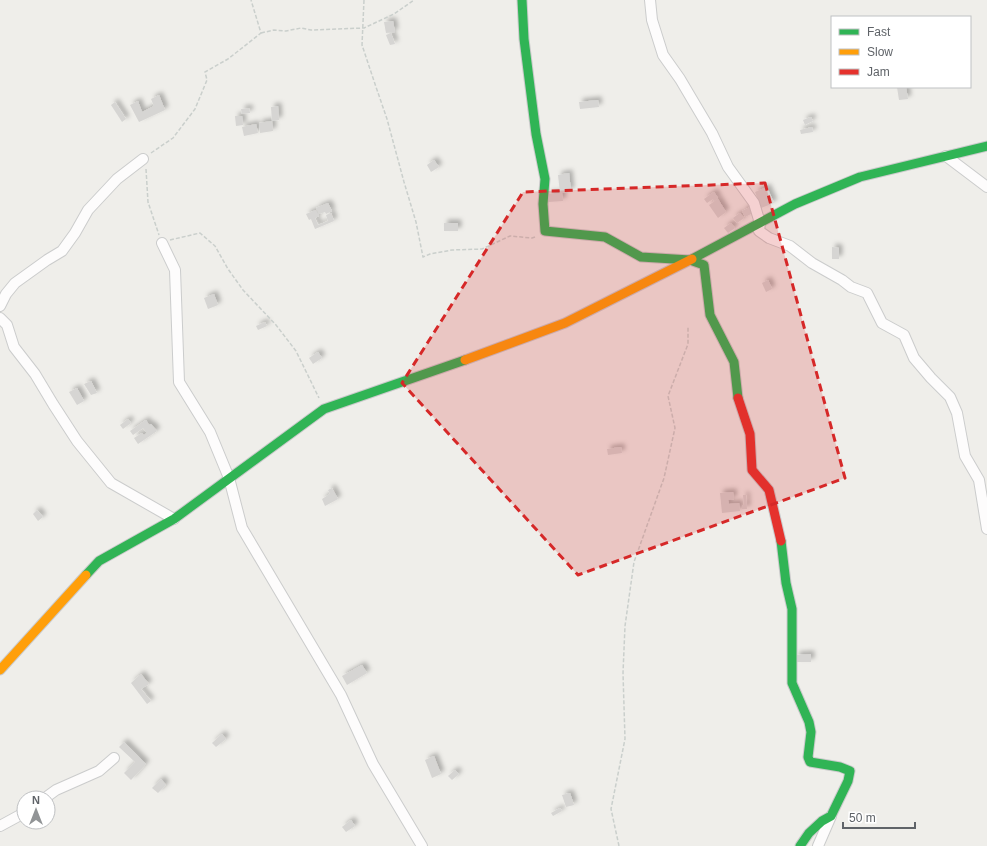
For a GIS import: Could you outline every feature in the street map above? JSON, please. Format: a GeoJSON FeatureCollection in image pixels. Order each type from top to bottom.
{"type":"FeatureCollection","features":[{"type":"Feature","properties":{"kind":"street"},"geometry":{"type":"LineString","coordinates":[[522,0],[524,39],[533,112],[545,179],[543,204],[545,231],[605,238],[641,257],[690,260],[704,265],[710,315],[734,362],[738,398],[750,434],[752,470],[769,490],[780,533],[786,584],[792,609],[792,683],[809,722],[811,732],[808,757],[810,762],[840,767],[850,771],[848,781],[818,846]]}},
{"type":"Feature","properties":{"kind":"street"},"geometry":{"type":"LineString","coordinates":[[650,0],[652,20],[663,55],[680,79],[712,133],[728,167],[754,203],[760,223],[759,231],[769,238],[790,246],[812,263],[842,280],[851,287],[867,293],[882,323],[904,335],[914,358],[950,397],[957,413],[965,456],[979,480],[987,529]]}},
{"type":"Feature","properties":{"kind":"street"},"geometry":{"type":"LineString","coordinates":[[0,670],[99,561],[174,519],[324,409],[428,374],[565,323],[690,260],[795,204],[860,177],[987,146]]}},
{"type":"Feature","properties":{"kind":"street"},"geometry":{"type":"LineString","coordinates":[[946,156],[987,187]]}},
{"type":"Feature","properties":{"kind":"street"},"geometry":{"type":"LineString","coordinates":[[0,306],[6,294],[15,284],[47,260],[62,251],[75,233],[88,210],[117,179],[143,159]]}},
{"type":"Feature","properties":{"kind":"street"},"geometry":{"type":"LineString","coordinates":[[162,243],[175,270],[179,382],[210,432],[229,478],[242,528],[341,695],[373,764],[422,846]]}},
{"type":"Feature","properties":{"kind":"street"},"geometry":{"type":"LineString","coordinates":[[0,318],[7,326],[14,347],[35,374],[77,440],[111,483],[174,519]]}},
{"type":"Feature","properties":{"kind":"street"},"geometry":{"type":"LineString","coordinates":[[56,790],[99,771],[114,758]]}},
{"type":"Feature","properties":{"kind":"street"},"geometry":{"type":"LineString","coordinates":[[800,846],[809,833],[822,821],[831,816]]}},
{"type":"Feature","properties":{"kind":"street"},"geometry":{"type":"LineString","coordinates":[[0,826],[16,817]]}},
{"type":"Feature","properties":{"kind":"path"},"geometry":{"type":"LineString","coordinates":[[250,0],[261,33]]}},
{"type":"Feature","properties":{"kind":"path"},"geometry":{"type":"LineString","coordinates":[[364,0],[364,28],[362,45],[393,138],[416,222],[423,257],[430,254],[452,250],[482,249],[510,236],[532,238],[545,231]]}},
{"type":"Feature","properties":{"kind":"path"},"geometry":{"type":"LineString","coordinates":[[324,409],[296,351],[276,324],[243,290],[228,269],[215,246],[200,233],[176,238],[162,243],[148,202],[146,170],[143,159],[173,138],[195,109],[207,80],[205,72],[228,59],[261,33],[274,30],[286,31],[301,28],[311,30],[364,28],[394,14],[414,0]]}},
{"type":"Feature","properties":{"kind":"path"},"geometry":{"type":"LineString","coordinates":[[619,846],[610,809],[625,739],[623,673],[627,610],[634,562],[664,478],[674,428],[668,396],[688,344],[688,327]]}},
{"type":"Feature","properties":{"kind":"highlighted area"},"geometry":{"type":"Polygon","coordinates":[[[765,183],[845,478],[578,575],[402,383],[523,192],[765,183]]]}},
{"type":"Feature","properties":{"kind":"building"},"geometry":{"type":"Polygon","coordinates":[[[393,21],[395,32],[386,33],[384,22],[393,21]]]}},
{"type":"Feature","properties":{"kind":"building"},"geometry":{"type":"Polygon","coordinates":[[[391,33],[395,44],[390,45],[386,35],[391,33]]]}},
{"type":"Feature","properties":{"kind":"building"},"geometry":{"type":"Polygon","coordinates":[[[897,88],[906,88],[908,99],[899,100],[897,88]]]}},
{"type":"Feature","properties":{"kind":"building"},"geometry":{"type":"Polygon","coordinates":[[[159,95],[165,110],[139,122],[130,105],[138,101],[142,112],[154,106],[151,99],[159,95]]]}},
{"type":"Feature","properties":{"kind":"building"},"geometry":{"type":"Polygon","coordinates":[[[598,100],[599,107],[580,109],[579,102],[598,100]]]}},
{"type":"Feature","properties":{"kind":"building"},"geometry":{"type":"Polygon","coordinates":[[[115,102],[126,119],[122,122],[111,105],[115,102]]]}},
{"type":"Feature","properties":{"kind":"building"},"geometry":{"type":"Polygon","coordinates":[[[278,106],[279,120],[272,121],[271,107],[278,106]]]}},
{"type":"Feature","properties":{"kind":"building"},"geometry":{"type":"Polygon","coordinates":[[[249,108],[250,113],[242,114],[241,109],[249,108]]]}},
{"type":"Feature","properties":{"kind":"building"},"geometry":{"type":"Polygon","coordinates":[[[235,116],[242,116],[243,125],[236,126],[235,116]]]}},
{"type":"Feature","properties":{"kind":"building"},"geometry":{"type":"Polygon","coordinates":[[[811,117],[813,121],[805,125],[803,120],[811,117]]]}},
{"type":"Feature","properties":{"kind":"building"},"geometry":{"type":"Polygon","coordinates":[[[272,121],[273,131],[260,133],[259,123],[272,121]]]}},
{"type":"Feature","properties":{"kind":"building"},"geometry":{"type":"Polygon","coordinates":[[[256,124],[258,133],[244,136],[242,127],[256,124]]]}},
{"type":"Feature","properties":{"kind":"building"},"geometry":{"type":"Polygon","coordinates":[[[812,127],[813,132],[801,134],[800,130],[812,127]]]}},
{"type":"Feature","properties":{"kind":"building"},"geometry":{"type":"Polygon","coordinates":[[[434,160],[439,167],[431,172],[427,165],[434,160]]]}},
{"type":"Feature","properties":{"kind":"building"},"geometry":{"type":"Polygon","coordinates":[[[569,173],[571,191],[560,193],[558,175],[569,173]]]}},
{"type":"Feature","properties":{"kind":"building"},"geometry":{"type":"Polygon","coordinates":[[[767,187],[774,203],[761,208],[755,192],[767,187]]]}},
{"type":"Feature","properties":{"kind":"building"},"geometry":{"type":"Polygon","coordinates":[[[714,192],[718,198],[707,203],[704,199],[714,192]]]}},
{"type":"Feature","properties":{"kind":"building"},"geometry":{"type":"Polygon","coordinates":[[[562,193],[563,201],[548,202],[548,194],[562,193]]]}},
{"type":"Feature","properties":{"kind":"building"},"geometry":{"type":"Polygon","coordinates":[[[718,199],[726,212],[718,218],[709,205],[718,199]]]}},
{"type":"Feature","properties":{"kind":"building"},"geometry":{"type":"Polygon","coordinates":[[[328,203],[332,211],[326,214],[325,212],[319,214],[316,208],[328,203]]]}},
{"type":"Feature","properties":{"kind":"building"},"geometry":{"type":"Polygon","coordinates":[[[750,207],[753,213],[745,217],[742,211],[750,207]]]}},
{"type":"Feature","properties":{"kind":"building"},"geometry":{"type":"Polygon","coordinates":[[[316,210],[319,216],[315,218],[318,225],[328,221],[326,215],[331,213],[334,221],[315,229],[311,219],[309,220],[306,214],[316,210]]]}},
{"type":"Feature","properties":{"kind":"building"},"geometry":{"type":"Polygon","coordinates":[[[740,213],[744,218],[737,223],[733,218],[740,213]]]}},
{"type":"Feature","properties":{"kind":"building"},"geometry":{"type":"Polygon","coordinates":[[[444,223],[458,223],[458,231],[444,231],[444,223]]]}},
{"type":"Feature","properties":{"kind":"building"},"geometry":{"type":"Polygon","coordinates":[[[731,223],[735,228],[728,233],[724,228],[731,223]]]}},
{"type":"Feature","properties":{"kind":"building"},"geometry":{"type":"Polygon","coordinates":[[[832,247],[839,248],[839,259],[832,259],[832,247]]]}},
{"type":"Feature","properties":{"kind":"building"},"geometry":{"type":"Polygon","coordinates":[[[768,280],[772,289],[766,292],[762,283],[768,280]]]}},
{"type":"Feature","properties":{"kind":"building"},"geometry":{"type":"Polygon","coordinates":[[[214,294],[218,305],[208,309],[204,298],[214,294]]]}},
{"type":"Feature","properties":{"kind":"building"},"geometry":{"type":"Polygon","coordinates":[[[265,322],[267,326],[258,330],[256,326],[265,322]]]}},
{"type":"Feature","properties":{"kind":"building"},"geometry":{"type":"Polygon","coordinates":[[[318,352],[322,358],[313,364],[309,358],[318,352]]]}},
{"type":"Feature","properties":{"kind":"building"},"geometry":{"type":"Polygon","coordinates":[[[91,381],[97,393],[91,395],[84,384],[91,381]]]}},
{"type":"Feature","properties":{"kind":"building"},"geometry":{"type":"Polygon","coordinates":[[[77,388],[84,401],[77,405],[69,392],[77,388]]]}},
{"type":"Feature","properties":{"kind":"building"},"geometry":{"type":"Polygon","coordinates":[[[128,419],[131,423],[123,429],[120,425],[128,419]]]}},
{"type":"Feature","properties":{"kind":"building"},"geometry":{"type":"Polygon","coordinates":[[[146,420],[149,425],[151,424],[157,431],[138,444],[134,438],[142,433],[144,435],[147,433],[143,428],[133,435],[130,431],[146,420]]]}},
{"type":"Feature","properties":{"kind":"building"},"geometry":{"type":"Polygon","coordinates":[[[621,447],[622,453],[608,455],[607,449],[621,447]]]}},
{"type":"Feature","properties":{"kind":"building"},"geometry":{"type":"Polygon","coordinates":[[[332,488],[338,499],[325,506],[322,499],[330,494],[328,490],[332,488]]]}},
{"type":"Feature","properties":{"kind":"building"},"geometry":{"type":"Polygon","coordinates":[[[733,492],[734,499],[728,500],[729,504],[739,503],[740,511],[722,513],[720,493],[733,492]]]}},
{"type":"Feature","properties":{"kind":"building"},"geometry":{"type":"Polygon","coordinates":[[[743,495],[746,495],[747,509],[742,509],[742,505],[744,505],[743,495]]]}},
{"type":"Feature","properties":{"kind":"building"},"geometry":{"type":"Polygon","coordinates":[[[37,510],[43,517],[38,521],[33,514],[37,510]]]}},
{"type":"Feature","properties":{"kind":"building"},"geometry":{"type":"Polygon","coordinates":[[[811,654],[811,662],[796,662],[796,655],[811,654]]]}},
{"type":"Feature","properties":{"kind":"building"},"geometry":{"type":"Polygon","coordinates":[[[362,665],[367,673],[347,685],[342,676],[362,665]]]}},
{"type":"Feature","properties":{"kind":"building"},"geometry":{"type":"Polygon","coordinates":[[[141,674],[149,684],[141,689],[151,701],[147,704],[131,683],[141,674]]]}},
{"type":"Feature","properties":{"kind":"building"},"geometry":{"type":"Polygon","coordinates":[[[222,734],[226,739],[216,747],[212,743],[222,734]]]}},
{"type":"Feature","properties":{"kind":"building"},"geometry":{"type":"Polygon","coordinates":[[[124,742],[146,764],[131,780],[124,773],[135,762],[119,747],[124,742]]]}},
{"type":"Feature","properties":{"kind":"building"},"geometry":{"type":"Polygon","coordinates":[[[434,756],[441,774],[432,778],[425,760],[434,756]]]}},
{"type":"Feature","properties":{"kind":"building"},"geometry":{"type":"Polygon","coordinates":[[[455,770],[459,774],[452,780],[448,776],[455,770]]]}},
{"type":"Feature","properties":{"kind":"building"},"geometry":{"type":"Polygon","coordinates":[[[161,779],[166,785],[158,793],[152,788],[161,779]]]}},
{"type":"Feature","properties":{"kind":"building"},"geometry":{"type":"Polygon","coordinates":[[[570,793],[574,805],[566,807],[562,795],[570,793]]]}},
{"type":"Feature","properties":{"kind":"building"},"geometry":{"type":"Polygon","coordinates":[[[560,808],[562,811],[553,816],[551,813],[560,808]]]}},
{"type":"Feature","properties":{"kind":"building"},"geometry":{"type":"Polygon","coordinates":[[[351,820],[355,826],[346,832],[342,827],[351,820]]]}},
{"type":"Feature","properties":{"kind":"traffic: fast"},"geometry":{"type":"LineString","coordinates":[[522,0],[524,39],[536,134],[545,179],[543,204],[545,231],[605,237],[641,257],[690,260],[704,265],[710,315],[734,362],[738,398]]}},
{"type":"Feature","properties":{"kind":"traffic: fast"},"geometry":{"type":"LineString","coordinates":[[692,259],[795,204],[860,177],[987,146]]}},
{"type":"Feature","properties":{"kind":"traffic: fast"},"geometry":{"type":"LineString","coordinates":[[86,575],[99,561],[174,519],[324,409],[465,360]]}},
{"type":"Feature","properties":{"kind":"traffic: fast"},"geometry":{"type":"LineString","coordinates":[[781,541],[786,583],[792,609],[792,683],[809,722],[811,732],[808,757],[810,762],[840,767],[850,771],[848,781],[831,816],[822,821],[809,833],[800,846]]}},
{"type":"Feature","properties":{"kind":"traffic: slow"},"geometry":{"type":"LineString","coordinates":[[465,360],[565,323],[692,259]]}},
{"type":"Feature","properties":{"kind":"traffic: slow"},"geometry":{"type":"LineString","coordinates":[[0,670],[86,575]]}},
{"type":"Feature","properties":{"kind":"traffic: jam"},"geometry":{"type":"LineString","coordinates":[[738,398],[750,434],[752,470],[769,490],[781,541]]}}]}
